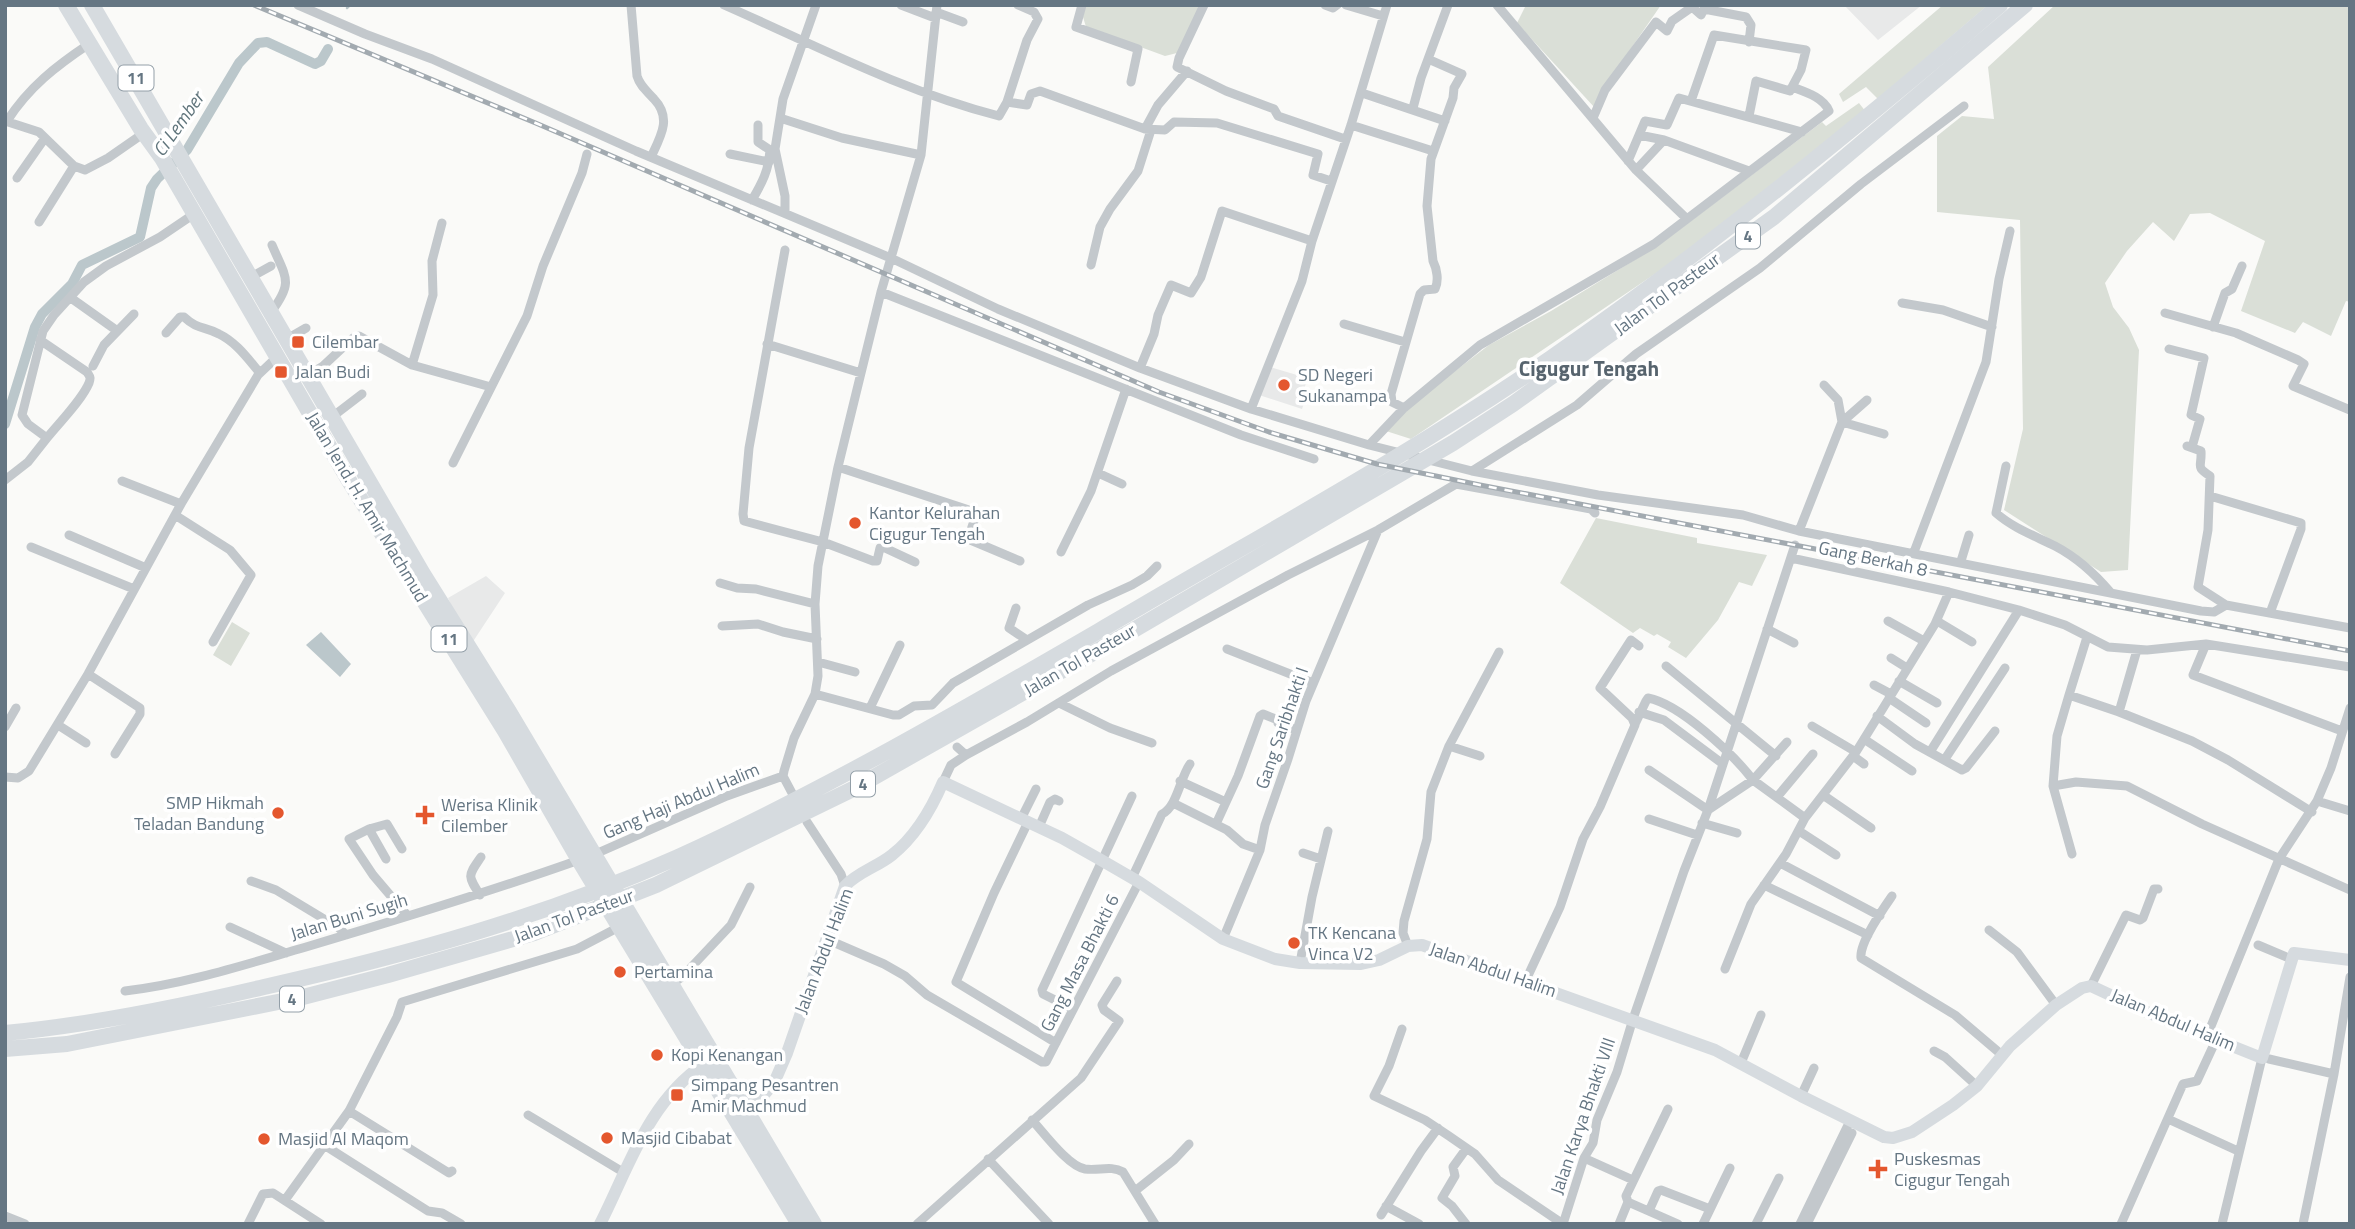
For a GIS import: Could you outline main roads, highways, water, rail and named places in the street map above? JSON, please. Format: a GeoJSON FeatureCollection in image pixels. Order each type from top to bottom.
{"type":"FeatureCollection","features":[{"type":"Feature","properties":{"kind":"highway","name":"11"},"geometry":{"type":"LineString","coordinates":[[66,5],[89,44],[173,162]]}},
{"type":"Feature","properties":{"kind":"highway","name":"11"},"geometry":{"type":"LineString","coordinates":[[77,5],[134,100],[145,126]]}},
{"type":"Feature","properties":{"kind":"highway","name":"Jalan Jend. H. Amir Machmud"},"geometry":{"type":"LineString","coordinates":[[92,5],[173,162],[194,214],[348,479],[586,858],[675,981],[745,1108],[814,1224]]}},
{"type":"Feature","properties":{"kind":"highway","name":"Jalan Tol Pasteur"},"geometry":{"type":"LineString","coordinates":[[1365,485],[1440,430],[1550,358],[1764,202],[1848,135],[2000,5]]}},
{"type":"Feature","properties":{"kind":"highway","name":"Jalan Tol Pasteur"},"geometry":{"type":"LineString","coordinates":[[5,1049],[67,1044],[303,997],[479,950],[534,933],[656,885],[853,789],[1058,663],[1365,485],[1453,443],[1513,404],[1774,217],[2025,5]]}},
{"type":"Feature","properties":{"kind":"highway","name":"Jalan Jend. H. Amir Machmud"},"geometry":{"type":"LineString","coordinates":[[173,162],[251,277],[586,858],[620,927],[799,1224]]}},
{"type":"Feature","properties":{"kind":"highway"},"geometry":{"type":"LineString","coordinates":[[348,479],[362,469]]}},
{"type":"Feature","properties":{"kind":"highway","name":"Jalan Tol Pasteur"},"geometry":{"type":"LineString","coordinates":[[5,1033],[62,1028],[214,999],[324,974],[465,937],[562,903],[649,869],[755,820],[1058,663]]}},
{"type":"Feature","properties":{"kind":"waterway","name":"Ci Lember"},"geometry":{"type":"LineString","coordinates":[[347,8],[350,5]]}},
{"type":"Feature","properties":{"kind":"waterway","name":"Ci Lember"},"geometry":{"type":"LineString","coordinates":[[5,424],[35,327],[42,314],[72,284],[82,265],[140,237],[151,188],[187,150],[239,63],[258,43],[267,42],[315,64],[321,61],[328,49]]}},
{"type":"Feature","properties":{"kind":"railway"},"geometry":{"type":"LineString","coordinates":[[254,5],[538,124],[1159,392],[1269,432],[1377,464],[1480,485],[2350,651]]}},
{"type":"Feature","properties":{"kind":"place","name":"Cilembar"},"geometry":{"type":"Point","coordinates":[298,342]}},
{"type":"Feature","properties":{"kind":"place","name":"Jalan Budi"},"geometry":{"type":"Point","coordinates":[281,372]}},
{"type":"Feature","properties":{"kind":"place","name":"SD Negeri Sukanampa"},"geometry":{"type":"Point","coordinates":[1284,385]}},
{"type":"Feature","properties":{"kind":"place","name":"Kantor Kelurahan Cigugur Tengah"},"geometry":{"type":"Point","coordinates":[855,523]}},
{"type":"Feature","properties":{"kind":"place","name":"SMP Hikmah Teladan Bandung"},"geometry":{"type":"Point","coordinates":[278,813]}},
{"type":"Feature","properties":{"kind":"place","name":"Werisa Klinik Cilember"},"geometry":{"type":"Point","coordinates":[425,815]}},
{"type":"Feature","properties":{"kind":"place","name":"TK Kencana Vinca V2"},"geometry":{"type":"Point","coordinates":[1294,943]}},
{"type":"Feature","properties":{"kind":"place","name":"Pertamina"},"geometry":{"type":"Point","coordinates":[620,972]}},
{"type":"Feature","properties":{"kind":"place","name":"Kopi Kenangan"},"geometry":{"type":"Point","coordinates":[657,1055]}},
{"type":"Feature","properties":{"kind":"place","name":"Simpang Pesantren Amir Machmud"},"geometry":{"type":"Point","coordinates":[677,1095]}},
{"type":"Feature","properties":{"kind":"place","name":"Masjid Cibabat"},"geometry":{"type":"Point","coordinates":[607,1138]}},
{"type":"Feature","properties":{"kind":"place","name":"Masjid Al Maqom"},"geometry":{"type":"Point","coordinates":[264,1139]}},
{"type":"Feature","properties":{"kind":"place","name":"Puskesmas Cigugur Tengah"},"geometry":{"type":"Point","coordinates":[1878,1169]}},
{"type":"Feature","properties":{"kind":"district","name":"Cigugur Tengah"},"geometry":{"type":"Point","coordinates":[1589,369]}}]}
